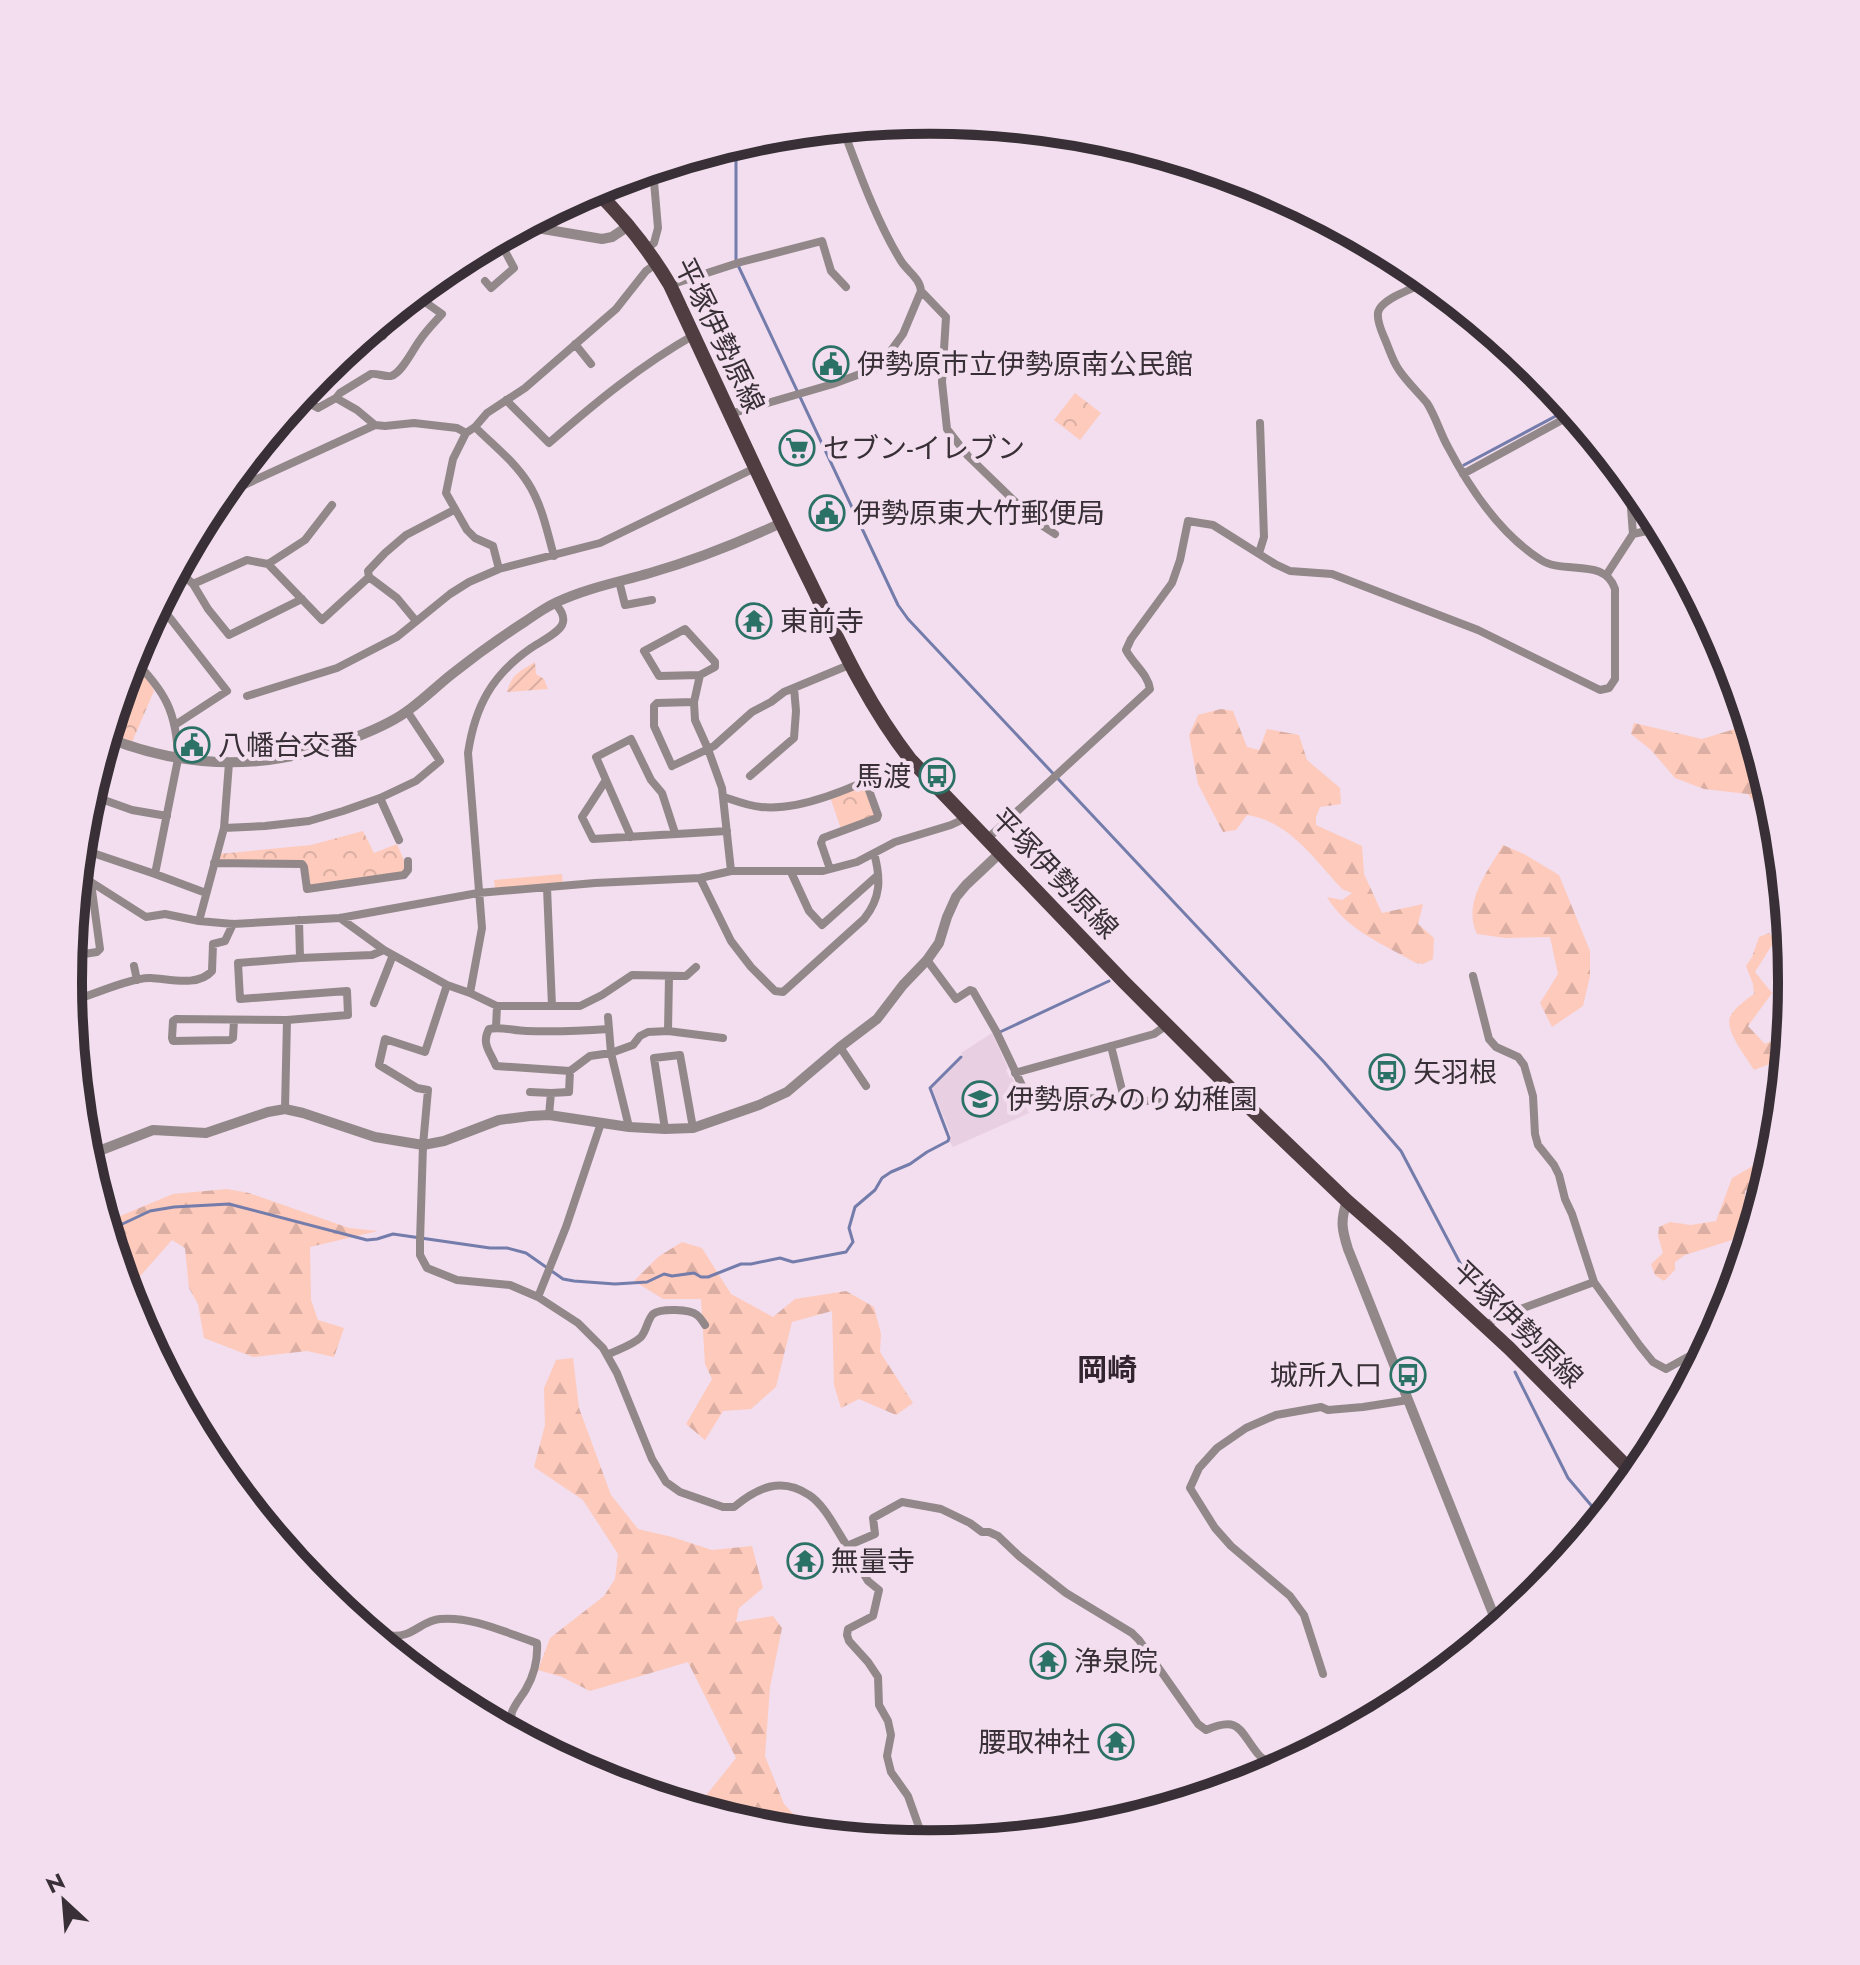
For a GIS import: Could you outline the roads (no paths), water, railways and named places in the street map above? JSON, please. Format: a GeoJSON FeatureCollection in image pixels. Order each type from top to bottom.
{"type":"FeatureCollection","features":[{"type":"Feature","properties":{"kind":"main road","name":"平塚伊勢原線"},"geometry":{"type":"LineString","coordinates":[[604,199],[630,225],[670,285],[849,665],[910,759],[1167,1025],[1347,1201],[1485,1326],[1626,1466]]}},
{"type":"Feature","properties":{"kind":"street"},"geometry":{"type":"LineString","coordinates":[[730,414],[879,367],[903,334],[921,284],[902,263],[859,173],[847,139]]}},
{"type":"Feature","properties":{"kind":"street"},"geometry":{"type":"LineString","coordinates":[[647,248],[654,243],[658,228],[654,181]]}},
{"type":"Feature","properties":{"kind":"street"},"geometry":{"type":"LineString","coordinates":[[542,229],[602,239],[612,237],[630,225]]}},
{"type":"Feature","properties":{"kind":"street"},"geometry":{"type":"LineString","coordinates":[[670,285],[822,241],[831,271],[846,287]]}},
{"type":"Feature","properties":{"kind":"street"},"geometry":{"type":"LineString","coordinates":[[490,286],[514,268],[504,249]]}},
{"type":"Feature","properties":{"kind":"street"},"geometry":{"type":"LineString","coordinates":[[499,569],[493,546],[475,538],[454,510],[446,493],[453,459],[466,433],[487,413],[525,388],[616,309],[646,271],[657,263]]}},
{"type":"Feature","properties":{"kind":"street"},"geometry":{"type":"LineString","coordinates":[[987,839],[1150,689],[1149,680],[1126,650],[1172,583],[1188,521],[1213,525],[1290,571],[1332,574],[1478,630],[1600,690],[1609,688],[1615,679],[1615,589],[1612,580],[1607,574],[1593,569],[1543,562],[1498,523],[1463,474],[1426,402],[1400,372],[1391,356],[1378,314],[1381,306],[1415,287]]}},
{"type":"Feature","properties":{"kind":"street"},"geometry":{"type":"LineString","coordinates":[[921,291],[946,317],[942,382],[947,429],[968,456],[1035,521],[1055,534]]}},
{"type":"Feature","properties":{"kind":"street"},"geometry":{"type":"LineString","coordinates":[[310,404],[318,408],[371,374],[389,377],[394,374],[442,314],[425,302]]}},
{"type":"Feature","properties":{"kind":"street"},"geometry":{"type":"LineString","coordinates":[[506,400],[549,443],[639,370],[694,335]]}},
{"type":"Feature","properties":{"kind":"street"},"geometry":{"type":"LineString","coordinates":[[575,344],[591,364]]}},
{"type":"Feature","properties":{"kind":"street"},"geometry":{"type":"LineString","coordinates":[[336,398],[375,425]]}},
{"type":"Feature","properties":{"kind":"street"},"geometry":{"type":"LineString","coordinates":[[1463,474],[1564,419]]}},
{"type":"Feature","properties":{"kind":"street"},"geometry":{"type":"LineString","coordinates":[[243,485],[375,425],[414,423],[457,428],[466,433]]}},
{"type":"Feature","properties":{"kind":"street"},"geometry":{"type":"LineString","coordinates":[[1259,553],[1264,537],[1260,423]]}},
{"type":"Feature","properties":{"kind":"street"},"geometry":{"type":"LineString","coordinates":[[475,427],[515,465],[530,485],[554,556]]}},
{"type":"Feature","properties":{"kind":"street"},"geometry":{"type":"LineString","coordinates":[[247,696],[337,668],[397,637],[469,582],[499,569],[600,543],[755,468]]}},
{"type":"Feature","properties":{"kind":"street"},"geometry":{"type":"LineString","coordinates":[[268,564],[305,540],[332,505]]}},
{"type":"Feature","properties":{"kind":"street"},"geometry":{"type":"LineString","coordinates":[[1607,574],[1633,534],[1631,505]]}},
{"type":"Feature","properties":{"kind":"street"},"geometry":{"type":"LineString","coordinates":[[416,621],[397,598],[369,577],[368,571],[406,535],[454,510]]}},
{"type":"Feature","properties":{"kind":"street"},"geometry":{"type":"LineString","coordinates":[[118,741],[178,759],[229,763],[272,761],[326,749],[368,732],[407,711],[474,657],[554,603],[586,590],[712,553],[781,523]]}},
{"type":"Feature","properties":{"kind":"street"},"geometry":{"type":"LineString","coordinates":[[1633,534],[1647,531]]}},
{"type":"Feature","properties":{"kind":"street"},"geometry":{"type":"LineString","coordinates":[[193,584],[247,560],[268,564],[322,620],[369,577]]}},
{"type":"Feature","properties":{"kind":"street"},"geometry":{"type":"LineString","coordinates":[[186,577],[229,635],[302,599]]}},
{"type":"Feature","properties":{"kind":"street"},"geometry":{"type":"LineString","coordinates":[[619,581],[626,608],[652,600]]}},
{"type":"Feature","properties":{"kind":"street"},"geometry":{"type":"LineString","coordinates":[[470,993],[482,928],[468,753],[472,728],[493,684],[514,659],[563,624],[564,616],[554,603]]}},
{"type":"Feature","properties":{"kind":"street"},"geometry":{"type":"LineString","coordinates":[[166,613],[227,691],[175,725]]}},
{"type":"Feature","properties":{"kind":"street"},"geometry":{"type":"LineString","coordinates":[[700,675],[659,676],[644,651],[685,629],[715,662],[715,667],[700,675],[694,702],[695,720],[722,788],[731,871]]}},
{"type":"Feature","properties":{"kind":"street"},"geometry":{"type":"LineString","coordinates":[[694,702],[657,703],[654,706],[654,726],[672,766],[714,746],[752,712],[784,692],[849,665]]}},
{"type":"Feature","properties":{"kind":"street"},"geometry":{"type":"LineString","coordinates":[[143,670],[159,688],[170,708],[178,759],[155,874]]}},
{"type":"Feature","properties":{"kind":"street"},"geometry":{"type":"LineString","coordinates":[[745,762],[752,774],[794,738],[794,688]]}},
{"type":"Feature","properties":{"kind":"street"},"geometry":{"type":"LineString","coordinates":[[224,828],[309,821],[380,798],[416,781],[440,761],[407,711]]}},
{"type":"Feature","properties":{"kind":"street"},"geometry":{"type":"LineString","coordinates":[[631,837],[596,757],[631,739],[651,780],[662,793],[675,833]]}},
{"type":"Feature","properties":{"kind":"street"},"geometry":{"type":"LineString","coordinates":[[724,797],[762,807],[790,806],[866,782],[910,759]]}},
{"type":"Feature","properties":{"kind":"street"},"geometry":{"type":"LineString","coordinates":[[199,921],[224,828],[229,763]]}},
{"type":"Feature","properties":{"kind":"street"},"geometry":{"type":"LineString","coordinates":[[606,780],[582,817],[593,839],[727,831]]}},
{"type":"Feature","properties":{"kind":"street"},"geometry":{"type":"LineString","coordinates":[[830,869],[821,843],[823,838],[877,818],[866,782]]}},
{"type":"Feature","properties":{"kind":"street"},"geometry":{"type":"LineString","coordinates":[[380,798],[399,840]]}},
{"type":"Feature","properties":{"kind":"street"},"geometry":{"type":"LineString","coordinates":[[102,799],[132,810],[167,816]]}},
{"type":"Feature","properties":{"kind":"street"},"geometry":{"type":"LineString","coordinates":[[88,881],[146,917],[165,914],[233,924],[340,918],[478,893],[700,878],[731,871],[823,871],[857,862],[895,842],[966,818]]}},
{"type":"Feature","properties":{"kind":"street"},"geometry":{"type":"LineString","coordinates":[[92,853],[206,893]]}},
{"type":"Feature","properties":{"kind":"street"},"geometry":{"type":"LineString","coordinates":[[700,878],[731,941],[775,991],[783,992],[872,909],[878,894],[878,869],[874,853]]}},
{"type":"Feature","properties":{"kind":"street"},"geometry":{"type":"LineString","coordinates":[[99,1151],[153,1130],[206,1133],[285,1109],[375,1137],[423,1145],[444,1141],[499,1120],[549,1115],[629,1127],[693,1128],[787,1092],[877,1019],[939,943],[956,897],[1000,853]]}},
{"type":"Feature","properties":{"kind":"street"},"geometry":{"type":"LineString","coordinates":[[214,863],[302,864],[307,889],[404,875],[408,870],[408,861]]}},
{"type":"Feature","properties":{"kind":"street"},"geometry":{"type":"LineString","coordinates":[[791,872],[809,911],[822,925],[878,875]]}},
{"type":"Feature","properties":{"kind":"street"},"geometry":{"type":"LineString","coordinates":[[83,954],[100,949],[91,882]]}},
{"type":"Feature","properties":{"kind":"street"},"geometry":{"type":"LineString","coordinates":[[547,888],[552,1006]]}},
{"type":"Feature","properties":{"kind":"street"},"geometry":{"type":"LineString","coordinates":[[340,918],[384,950],[447,985],[497,1006],[580,1006],[632,975],[686,976],[696,967]]}},
{"type":"Feature","properties":{"kind":"street"},"geometry":{"type":"LineString","coordinates":[[299,920],[300,958]]}},
{"type":"Feature","properties":{"kind":"street"},"geometry":{"type":"LineString","coordinates":[[83,998],[147,977],[202,980],[212,971],[213,944],[225,941],[233,924]]}},
{"type":"Feature","properties":{"kind":"street"},"geometry":{"type":"LineString","coordinates":[[234,1020],[233,1038],[230,1040],[173,1041],[172,1038],[173,1021],[176,1019],[287,1020],[348,1015],[347,991],[240,999],[238,963],[372,955],[384,950]]}},
{"type":"Feature","properties":{"kind":"street"},"geometry":{"type":"LineString","coordinates":[[374,1003],[393,955]]}},
{"type":"Feature","properties":{"kind":"street"},"geometry":{"type":"LineString","coordinates":[[927,960],[956,999],[973,991],[1027,1096],[1036,1094],[1043,1108],[1061,1101],[1087,1098],[1160,1102]]}},
{"type":"Feature","properties":{"kind":"street"},"geometry":{"type":"LineString","coordinates":[[134,966],[137,980]]}},
{"type":"Feature","properties":{"kind":"street"},"geometry":{"type":"LineString","coordinates":[[668,1031],[669,976]]}},
{"type":"Feature","properties":{"kind":"street"},"geometry":{"type":"LineString","coordinates":[[1473,976],[1489,1039],[1496,1047],[1518,1057],[1524,1065],[1533,1096],[1538,1145],[1559,1175],[1594,1282],[1653,1362],[1666,1369],[1693,1354]]}},
{"type":"Feature","properties":{"kind":"street"},"geometry":{"type":"LineString","coordinates":[[447,985],[425,1052],[385,1039],[379,1065],[417,1088],[428,1090],[420,1241],[420,1255],[427,1268],[457,1280],[510,1285],[538,1297],[578,1323],[603,1348],[617,1373],[652,1459],[666,1482],[680,1492],[723,1507],[734,1507],[751,1493],[770,1485],[792,1488],[809,1495],[820,1506],[868,1581],[879,1590],[873,1616],[848,1629],[847,1635],[878,1677],[879,1705],[888,1721],[891,1735],[887,1756],[891,1772],[908,1796],[920,1830]]}},
{"type":"Feature","properties":{"kind":"street"},"geometry":{"type":"LineString","coordinates":[[496,1027],[497,1006]]}},
{"type":"Feature","properties":{"kind":"street"},"geometry":{"type":"LineString","coordinates":[[608,1017],[611,1053],[629,1127]]}},
{"type":"Feature","properties":{"kind":"street"},"geometry":{"type":"LineString","coordinates":[[285,1109],[287,1020]]}},
{"type":"Feature","properties":{"kind":"street"},"geometry":{"type":"LineString","coordinates":[[1015,1073],[1154,1034],[1167,1025]]}},
{"type":"Feature","properties":{"kind":"street"},"geometry":{"type":"LineString","coordinates":[[609,1029],[565,1032],[496,1027],[489,1029],[484,1038],[496,1066],[570,1071],[590,1056],[633,1045],[648,1032],[668,1031],[723,1038]]}},
{"type":"Feature","properties":{"kind":"street"},"geometry":{"type":"LineString","coordinates":[[1111,1046],[1124,1098]]}},
{"type":"Feature","properties":{"kind":"street"},"geometry":{"type":"LineString","coordinates":[[840,1047],[866,1086]]}},
{"type":"Feature","properties":{"kind":"street"},"geometry":{"type":"LineString","coordinates":[[665,1129],[654,1058],[680,1055],[693,1128]]}},
{"type":"Feature","properties":{"kind":"street"},"geometry":{"type":"LineString","coordinates":[[530,1092],[569,1092],[570,1071]]}},
{"type":"Feature","properties":{"kind":"street"},"geometry":{"type":"LineString","coordinates":[[549,1115],[551,1093]]}},
{"type":"Feature","properties":{"kind":"street"},"geometry":{"type":"LineString","coordinates":[[538,1297],[566,1227],[601,1123]]}},
{"type":"Feature","properties":{"kind":"street"},"geometry":{"type":"LineString","coordinates":[[1347,1201],[1341,1216],[1343,1232],[1494,1616]]}},
{"type":"Feature","properties":{"kind":"street"},"geometry":{"type":"LineString","coordinates":[[1485,1326],[1499,1317],[1594,1282]]}},
{"type":"Feature","properties":{"kind":"street"},"geometry":{"type":"LineString","coordinates":[[607,1355],[636,1341],[643,1335],[650,1317],[664,1309],[693,1312],[705,1325]]}},
{"type":"Feature","properties":{"kind":"street"},"geometry":{"type":"LineString","coordinates":[[1323,1674],[1304,1615],[1290,1596],[1231,1546],[1215,1528],[1190,1488],[1199,1468],[1217,1448],[1246,1428],[1276,1415],[1321,1407],[1328,1410],[1408,1400]]}},
{"type":"Feature","properties":{"kind":"street"},"geometry":{"type":"LineString","coordinates":[[847,1546],[875,1534],[873,1518],[902,1502],[941,1509],[982,1532],[998,1536],[1066,1593],[1128,1630],[1139,1640],[1198,1724],[1206,1730],[1231,1723],[1239,1728],[1266,1761]]}},
{"type":"Feature","properties":{"kind":"street"},"geometry":{"type":"LineString","coordinates":[[393,1636],[405,1634],[435,1619],[455,1618],[477,1622],[537,1643],[535,1667],[513,1710],[511,1720]]}},
{"type":"Feature","properties":{"kind":"waterway"},"geometry":{"type":"LineString","coordinates":[[736,157],[736,261],[898,605],[1324,1062],[1401,1151],[1478,1297]]}},
{"type":"Feature","properties":{"kind":"waterway"},"geometry":{"type":"LineString","coordinates":[[1464,465],[1560,414]]}},
{"type":"Feature","properties":{"kind":"waterway"},"geometry":{"type":"LineString","coordinates":[[1000,1032],[1109,981]]}},
{"type":"Feature","properties":{"kind":"waterway"},"geometry":{"type":"LineString","coordinates":[[118,1226],[150,1211],[229,1204],[367,1240],[393,1234],[507,1248],[526,1253],[563,1279],[615,1284],[647,1282],[664,1274],[694,1273],[708,1277],[741,1264],[780,1258],[793,1262],[846,1252],[853,1242],[849,1228],[855,1207],[875,1190],[882,1178],[948,1141],[930,1088],[961,1057]]}},
{"type":"Feature","properties":{"kind":"waterway"},"geometry":{"type":"LineString","coordinates":[[1020,1090],[1024,1098]]}},
{"type":"Feature","properties":{"kind":"waterway"},"geometry":{"type":"LineString","coordinates":[[1515,1372],[1568,1478],[1595,1509]]}},
{"type":"Feature","properties":{"kind":"place","name":"伊勢原市立伊勢原南公民館"},"geometry":{"type":"Point","coordinates":[831,364]}},
{"type":"Feature","properties":{"kind":"place","name":"セブン-イレブン"},"geometry":{"type":"Point","coordinates":[797,448]}},
{"type":"Feature","properties":{"kind":"place","name":"伊勢原東大竹郵便局"},"geometry":{"type":"Point","coordinates":[827,513]}},
{"type":"Feature","properties":{"kind":"place","name":"東前寺"},"geometry":{"type":"Point","coordinates":[754,621]}},
{"type":"Feature","properties":{"kind":"place","name":"八幡台交番"},"geometry":{"type":"Point","coordinates":[192,745]}},
{"type":"Feature","properties":{"kind":"place","name":"馬渡"},"geometry":{"type":"Point","coordinates":[937,776]}},
{"type":"Feature","properties":{"kind":"place","name":"矢羽根"},"geometry":{"type":"Point","coordinates":[1387,1072]}},
{"type":"Feature","properties":{"kind":"place","name":"伊勢原みのり幼稚園"},"geometry":{"type":"Point","coordinates":[980,1099]}},
{"type":"Feature","properties":{"kind":"place","name":"城所入口"},"geometry":{"type":"Point","coordinates":[1408,1375]}},
{"type":"Feature","properties":{"kind":"place","name":"無量寺"},"geometry":{"type":"Point","coordinates":[805,1561]}},
{"type":"Feature","properties":{"kind":"place","name":"浄泉院"},"geometry":{"type":"Point","coordinates":[1048,1661]}},
{"type":"Feature","properties":{"kind":"place","name":"腰取神社"},"geometry":{"type":"Point","coordinates":[1116,1742]}},
{"type":"Feature","properties":{"kind":"district","name":"岡崎"},"geometry":{"type":"Point","coordinates":[1107,1370]}}]}
